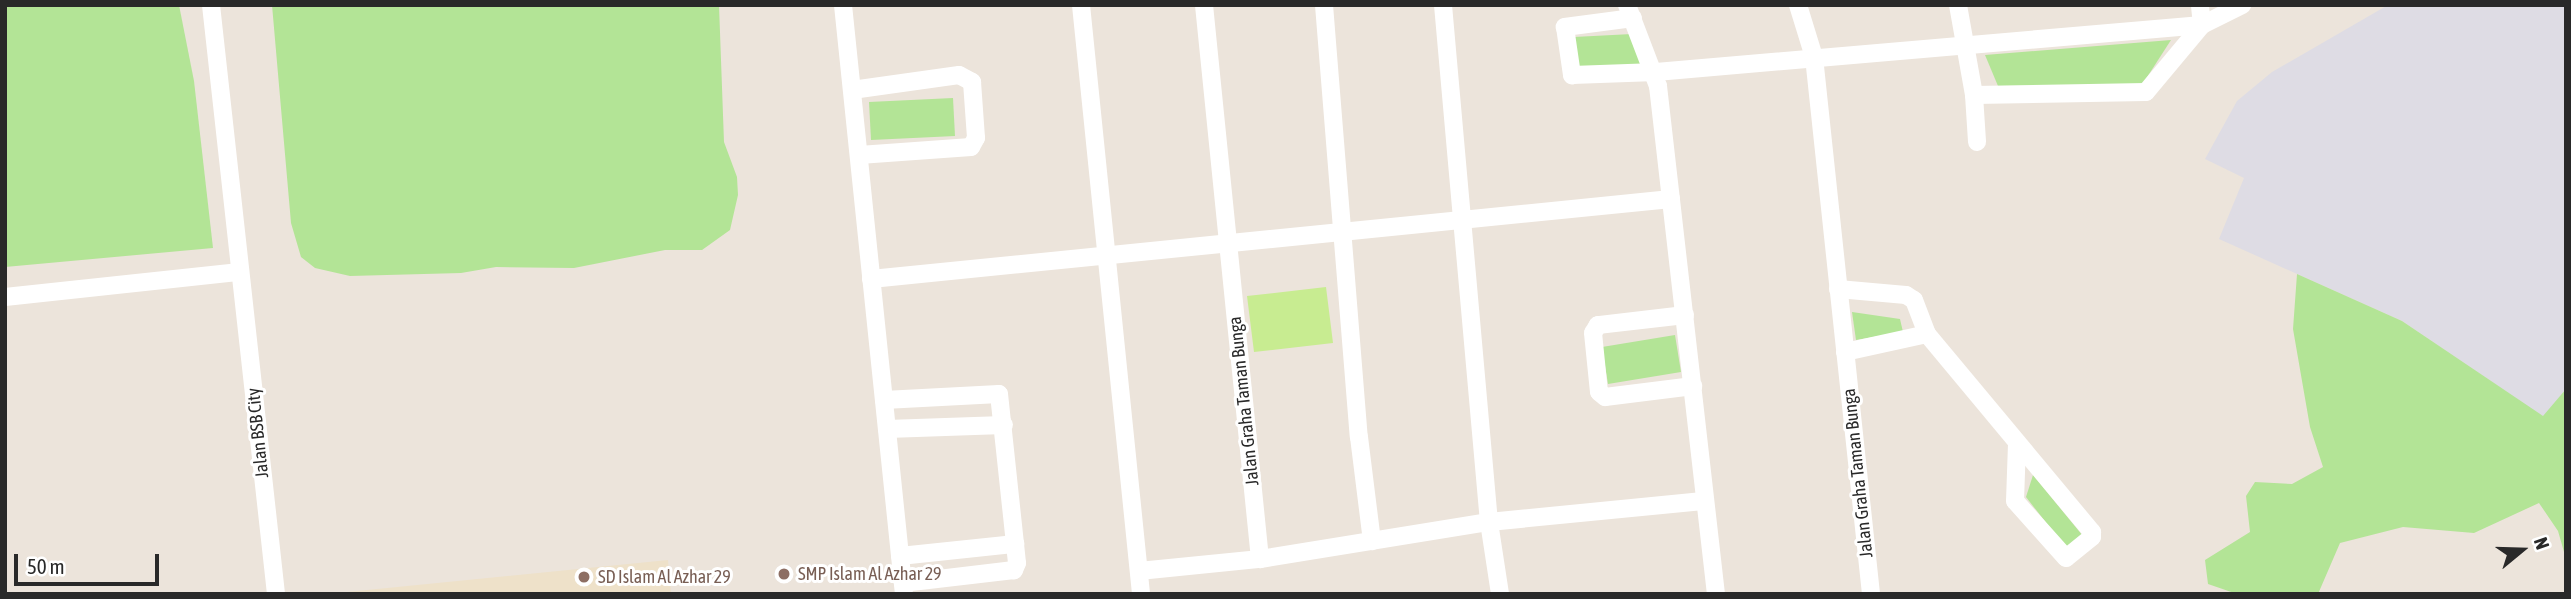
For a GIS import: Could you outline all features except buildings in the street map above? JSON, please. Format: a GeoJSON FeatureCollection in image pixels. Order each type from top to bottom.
{"type":"FeatureCollection","features":[{"type":"Feature","properties":{"kind":"street","name":"Jalan BSB City"},"geometry":{"type":"LineString","coordinates":[[211,5],[276,594]]}},
{"type":"Feature","properties":{"kind":"street"},"geometry":{"type":"LineString","coordinates":[[843,5],[903,588],[1013,570],[1017,563],[1001,396],[993,391],[884,400]]}},
{"type":"Feature","properties":{"kind":"street"},"geometry":{"type":"LineString","coordinates":[[1081,5],[1141,594]]}},
{"type":"Feature","properties":{"kind":"street","name":"Jalan Graha Taman Bunga"},"geometry":{"type":"LineString","coordinates":[[1204,5],[1260,559]]}},
{"type":"Feature","properties":{"kind":"street"},"geometry":{"type":"LineString","coordinates":[[1324,5],[1346,232],[1359,437],[1372,541]]}},
{"type":"Feature","properties":{"kind":"street"},"geometry":{"type":"LineString","coordinates":[[1443,5],[1465,220],[1489,522],[1500,594]]}},
{"type":"Feature","properties":{"kind":"street","name":"Jalan Graha Taman Bunga"},"geometry":{"type":"LineString","coordinates":[[1798,5],[1814,57],[1871,594]]}},
{"type":"Feature","properties":{"kind":"street"},"geometry":{"type":"LineString","coordinates":[[1958,5],[1974,95],[1978,142]]}},
{"type":"Feature","properties":{"kind":"street"},"geometry":{"type":"LineString","coordinates":[[1974,95],[2142,94],[2150,90],[2202,25],[2200,5]]}},
{"type":"Feature","properties":{"kind":"street"},"geometry":{"type":"LineString","coordinates":[[1716,594],[1703,501],[1693,386],[1656,72],[1630,12],[1565,27],[1572,75],[1656,72],[2202,25],[2242,5]]}},
{"type":"Feature","properties":{"kind":"street"},"geometry":{"type":"LineString","coordinates":[[852,90],[959,75],[972,82],[976,138],[971,147],[859,155]]}},
{"type":"Feature","properties":{"kind":"street"},"geometry":{"type":"LineString","coordinates":[[871,279],[1671,200]]}},
{"type":"Feature","properties":{"kind":"street"},"geometry":{"type":"LineString","coordinates":[[5,297],[240,272]]}},
{"type":"Feature","properties":{"kind":"street"},"geometry":{"type":"LineString","coordinates":[[1838,289],[1906,295],[1919,308],[1927,334],[2092,533],[2092,537],[2066,558],[2015,501],[2017,445]]}},
{"type":"Feature","properties":{"kind":"street"},"geometry":{"type":"LineString","coordinates":[[1685,315],[1598,325],[1593,333],[1600,392],[1605,397],[1693,386]]}},
{"type":"Feature","properties":{"kind":"street"},"geometry":{"type":"LineString","coordinates":[[1845,352],[1927,334]]}},
{"type":"Feature","properties":{"kind":"street"},"geometry":{"type":"LineString","coordinates":[[887,429],[1004,425]]}},
{"type":"Feature","properties":{"kind":"street"},"geometry":{"type":"LineString","coordinates":[[1139,571],[1260,559],[1489,522],[1703,501]]}},
{"type":"Feature","properties":{"kind":"street"},"geometry":{"type":"LineString","coordinates":[[900,556],[1015,544]]}},
{"type":"Feature","properties":{"kind":"shaded area"},"geometry":{"type":"Polygon","coordinates":[[[2388,5],[2566,5],[2566,389],[2544,417],[2402,321],[2219,239],[2244,178],[2205,159],[2237,101],[2272,72],[2388,5]]]}},
{"type":"Feature","properties":{"kind":"shaded area","name":"SD Islam Al Azhar 29"},"geometry":{"type":"Polygon","coordinates":[[[668,560],[671,594],[327,594],[668,560]]]}},
{"type":"Feature","properties":{"kind":"green space"},"geometry":{"type":"Polygon","coordinates":[[[5,5],[179,5],[194,81],[213,248],[5,267],[5,5]]]}},
{"type":"Feature","properties":{"kind":"green space"},"geometry":{"type":"Polygon","coordinates":[[[272,5],[719,5],[724,142],[737,177],[738,195],[730,230],[702,250],[665,250],[574,268],[496,267],[461,273],[350,276],[315,268],[301,257],[291,223],[272,5]]]}},
{"type":"Feature","properties":{"kind":"green space"},"geometry":{"type":"Polygon","coordinates":[[[1632,34],[1641,50],[1641,72],[1578,75],[1574,37],[1632,34]]]}},
{"type":"Feature","properties":{"kind":"green space"},"geometry":{"type":"Polygon","coordinates":[[[2171,40],[2142,85],[1998,86],[1985,55],[2171,40]]]}},
{"type":"Feature","properties":{"kind":"green space"},"geometry":{"type":"Polygon","coordinates":[[[953,98],[955,136],[871,140],[869,102],[953,98]]]}},
{"type":"Feature","properties":{"kind":"green space"},"geometry":{"type":"Polygon","coordinates":[[[2297,274],[2402,321],[2543,416],[2566,389],[2566,559],[2558,531],[2539,503],[2474,533],[2403,527],[2340,543],[2318,594],[2237,594],[2208,584],[2205,560],[2250,532],[2246,496],[2255,482],[2292,484],[2323,467],[2310,427],[2293,329],[2297,274]]]}},
{"type":"Feature","properties":{"kind":"green space"},"geometry":{"type":"Polygon","coordinates":[[[1326,287],[1333,343],[1254,352],[1247,296],[1326,287]]]}},
{"type":"Feature","properties":{"kind":"green space"},"geometry":{"type":"Polygon","coordinates":[[[1852,312],[1900,319],[1903,332],[1856,340],[1852,312]]]}},
{"type":"Feature","properties":{"kind":"green space"},"geometry":{"type":"Polygon","coordinates":[[[1675,335],[1681,372],[1608,384],[1602,347],[1675,335]]]}},
{"type":"Feature","properties":{"kind":"green space"},"geometry":{"type":"Polygon","coordinates":[[[2033,475],[2083,536],[2066,548],[2026,497],[2033,475]]]}},
{"type":"Feature","properties":{"kind":"place","name":"SMP Islam Al Azhar 29"},"geometry":{"type":"Point","coordinates":[784,574]}},
{"type":"Feature","properties":{"kind":"place","name":"SD Islam Al Azhar 29"},"geometry":{"type":"Point","coordinates":[584,577]}}]}
